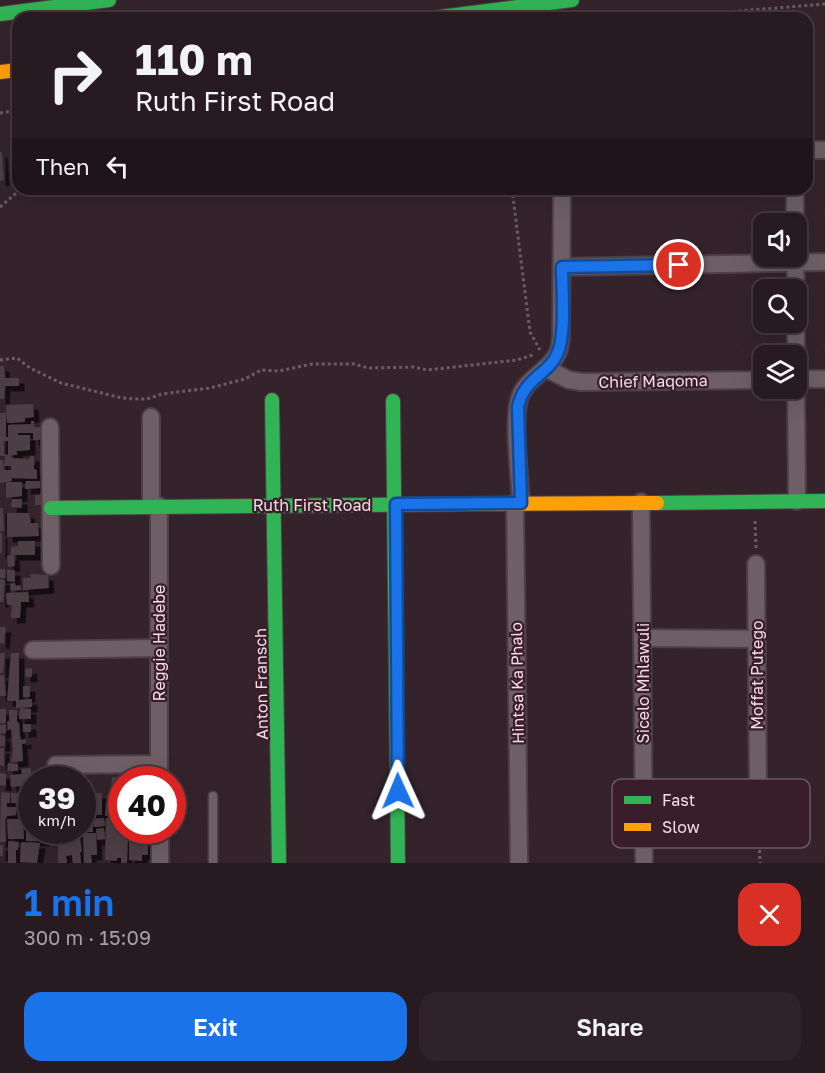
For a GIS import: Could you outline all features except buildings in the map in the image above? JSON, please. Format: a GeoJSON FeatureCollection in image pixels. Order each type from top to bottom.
{"type":"FeatureCollection","features":[{"type":"Feature","properties":{"kind":"main road"},"geometry":{"type":"LineString","coordinates":[[16,12],[109,0]]}},
{"type":"Feature","properties":{"kind":"main road"},"geometry":{"type":"LineString","coordinates":[[479,12],[572,0]]}},
{"type":"Feature","properties":{"kind":"main road","name":"Anton Fransch"},"geometry":{"type":"LineString","coordinates":[[272,400],[279,863]]}},
{"type":"Feature","properties":{"kind":"main road"},"geometry":{"type":"LineString","coordinates":[[393,401],[396,504],[398,863]]}},
{"type":"Feature","properties":{"kind":"main road","name":"Ruth First Road"},"geometry":{"type":"LineString","coordinates":[[51,508],[825,501]]}},
{"type":"Feature","properties":{"kind":"street","name":"Hintsa Ka Phalo"},"geometry":{"type":"LineString","coordinates":[[519,863],[518,407],[520,395],[558,352],[561,338],[562,195]]}},
{"type":"Feature","properties":{"kind":"street"},"geometry":{"type":"LineString","coordinates":[[795,195],[795,213]]}},
{"type":"Feature","properties":{"kind":"street"},"geometry":{"type":"LineString","coordinates":[[562,267],[753,260]]}},
{"type":"Feature","properties":{"kind":"street"},"geometry":{"type":"LineString","coordinates":[[807,260],[825,262]]}},
{"type":"Feature","properties":{"kind":"street","name":"Chief Maqoma"},"geometry":{"type":"LineString","coordinates":[[545,368],[569,381],[582,382],[753,380]]}},
{"type":"Feature","properties":{"kind":"street"},"geometry":{"type":"LineString","coordinates":[[807,380],[825,379]]}},
{"type":"Feature","properties":{"kind":"street"},"geometry":{"type":"LineString","coordinates":[[796,399],[797,501]]}},
{"type":"Feature","properties":{"kind":"street","name":"Reggie Hadebe"},"geometry":{"type":"LineString","coordinates":[[151,417],[159,648],[159,766]]}},
{"type":"Feature","properties":{"kind":"street"},"geometry":{"type":"LineString","coordinates":[[50,427],[51,566]]}},
{"type":"Feature","properties":{"kind":"street","name":"Sicelo Mhlawuli"},"geometry":{"type":"LineString","coordinates":[[641,502],[643,779]]}},
{"type":"Feature","properties":{"kind":"street","name":"Moffat Putego"},"geometry":{"type":"LineString","coordinates":[[756,564],[758,779]]}},
{"type":"Feature","properties":{"kind":"street"},"geometry":{"type":"LineString","coordinates":[[642,638],[758,639]]}},
{"type":"Feature","properties":{"kind":"street"},"geometry":{"type":"LineString","coordinates":[[33,650],[159,648]]}},
{"type":"Feature","properties":{"kind":"street"},"geometry":{"type":"LineString","coordinates":[[56,765],[108,769]]}},
{"type":"Feature","properties":{"kind":"street"},"geometry":{"type":"LineString","coordinates":[[160,844],[160,863]]}},
{"type":"Feature","properties":{"kind":"street","name":"Sicelo Mhlawuli"},"geometry":{"type":"LineString","coordinates":[[644,848],[644,863]]}},
{"type":"Feature","properties":{"kind":"lane"},"geometry":{"type":"LineString","coordinates":[[213,796],[213,863]]}},
{"type":"Feature","properties":{"kind":"path"},"geometry":{"type":"LineString","coordinates":[[727,12],[825,4]]}},
{"type":"Feature","properties":{"kind":"path"},"geometry":{"type":"LineString","coordinates":[[0,207],[14,195]]}},
{"type":"Feature","properties":{"kind":"path"},"geometry":{"type":"LineString","coordinates":[[0,360],[17,358],[30,368],[61,382],[122,398],[147,399],[162,394],[210,388],[245,379],[261,370],[279,371],[312,364],[354,364],[368,368],[414,367],[428,370],[528,357],[541,352],[530,332],[513,195]]}},
{"type":"Feature","properties":{"kind":"path"},"geometry":{"type":"LineString","coordinates":[[755,501],[756,564]]}},
{"type":"Feature","properties":{"kind":"path"},"geometry":{"type":"LineString","coordinates":[[760,848],[760,863]]}},
{"type":"Feature","properties":{"kind":"traffic: fast"},"geometry":{"type":"LineString","coordinates":[[16,12],[109,0]]}},
{"type":"Feature","properties":{"kind":"traffic: fast"},"geometry":{"type":"LineString","coordinates":[[479,12],[572,0]]}},
{"type":"Feature","properties":{"kind":"traffic: fast"},"geometry":{"type":"LineString","coordinates":[[0,14],[12,12]]}},
{"type":"Feature","properties":{"kind":"traffic: fast"},"geometry":{"type":"LineString","coordinates":[[272,400],[279,863]]}},
{"type":"Feature","properties":{"kind":"traffic: fast"},"geometry":{"type":"LineString","coordinates":[[393,401],[398,863]]}},
{"type":"Feature","properties":{"kind":"traffic: fast"},"geometry":{"type":"LineString","coordinates":[[657,503],[825,501]]}},
{"type":"Feature","properties":{"kind":"traffic: fast"},"geometry":{"type":"LineString","coordinates":[[51,508],[470,504]]}},
{"type":"Feature","properties":{"kind":"traffic: slow"},"geometry":{"type":"LineString","coordinates":[[0,72],[12,71]]}},
{"type":"Feature","properties":{"kind":"traffic: slow"},"geometry":{"type":"LineString","coordinates":[[470,504],[657,503]]}},
{"type":"Feature","properties":{"kind":"route"},"geometry":{"type":"LineString","coordinates":[[398,791],[396,504],[521,503],[517,418],[520,395],[558,352],[561,338],[562,267],[679,265]]}}]}
